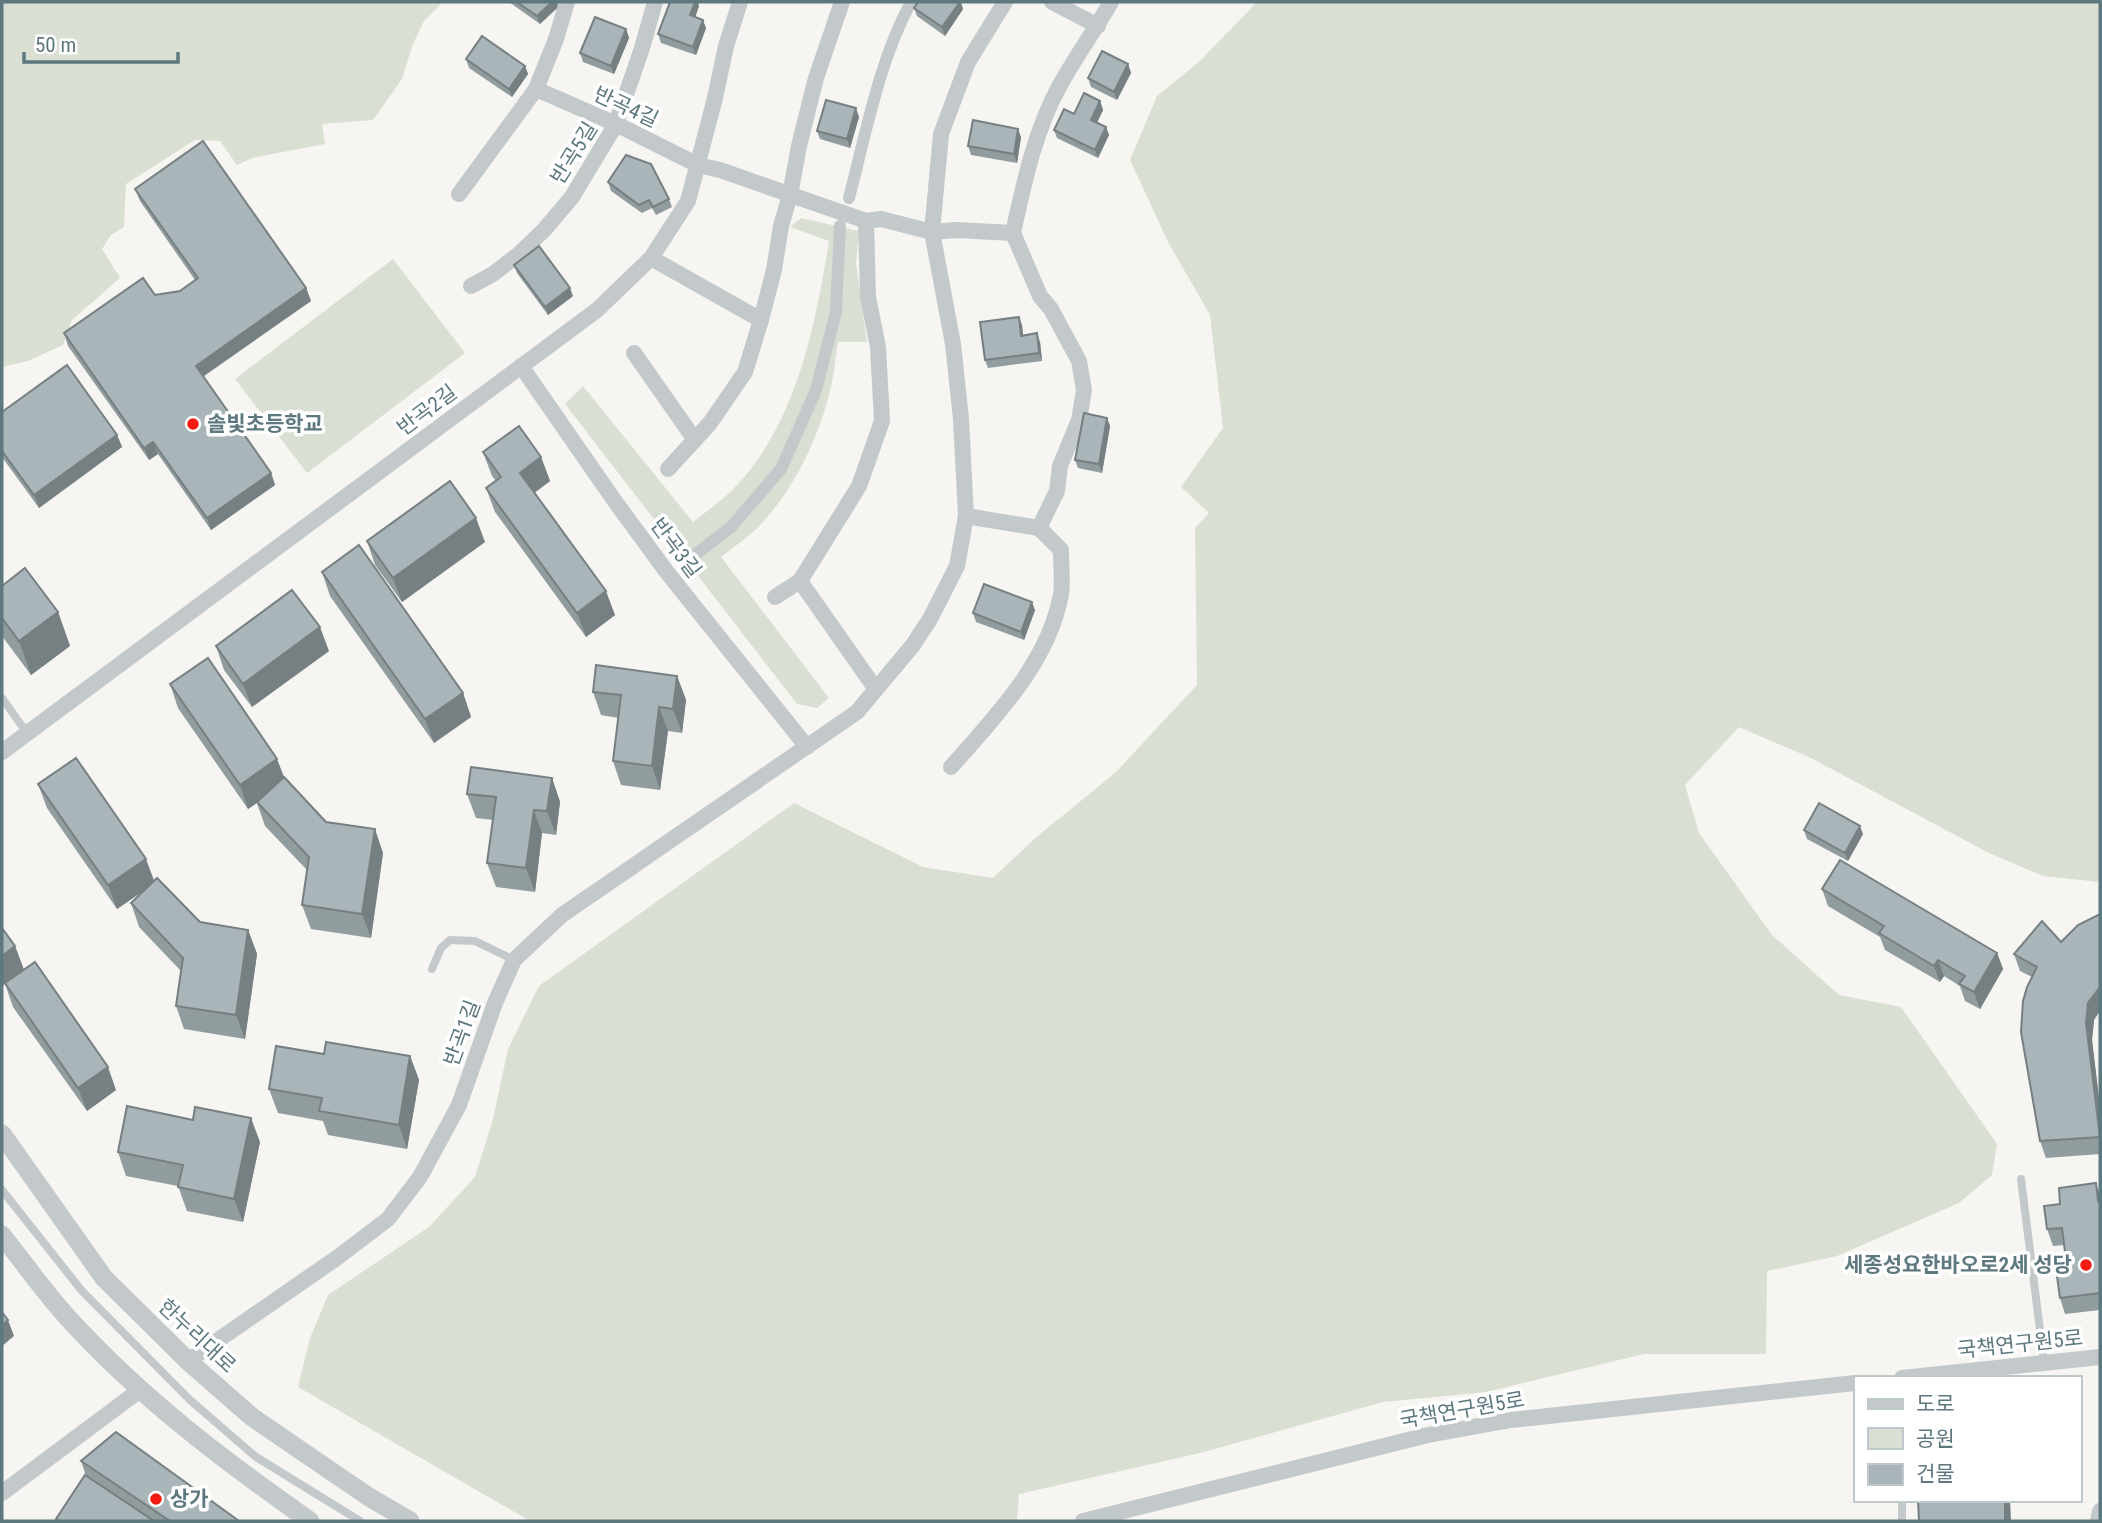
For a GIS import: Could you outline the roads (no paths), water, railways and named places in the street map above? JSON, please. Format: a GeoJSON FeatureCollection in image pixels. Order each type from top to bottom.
{"type":"FeatureCollection","features":[{"type":"Feature","properties":{"kind":"street"},"geometry":{"type":"LineString","coordinates":[[459,194],[536,89],[567,2]]}},
{"type":"Feature","properties":{"kind":"street","name":"반곡5길"},"geometry":{"type":"LineString","coordinates":[[471,286],[494,274],[544,230],[572,197],[616,124],[655,2]]}},
{"type":"Feature","properties":{"kind":"street","name":"반곡2길"},"geometry":{"type":"LineString","coordinates":[[2,752],[610,300],[651,258],[688,201],[726,46],[740,2]]}},
{"type":"Feature","properties":{"kind":"street"},"geometry":{"type":"LineString","coordinates":[[668,469],[695,440],[745,372],[774,270],[781,226],[816,78],[842,2]]}},
{"type":"Feature","properties":{"kind":"street"},"geometry":{"type":"LineString","coordinates":[[849,198],[879,85],[901,20],[911,2]]}},
{"type":"Feature","properties":{"kind":"street","name":"반곡1길"},"geometry":{"type":"LineString","coordinates":[[188,1361],[388,1219],[420,1177],[459,1105],[495,1003],[514,960],[562,915],[857,712],[913,645],[930,619],[957,566],[966,516],[961,419],[953,344],[932,232],[942,135],[968,62],[1005,2]]}},
{"type":"Feature","properties":{"kind":"street"},"geometry":{"type":"LineString","coordinates":[[1052,2],[1098,26]]}},
{"type":"Feature","properties":{"kind":"street"},"geometry":{"type":"LineString","coordinates":[[1039,528],[1057,491],[1060,466],[1079,420],[1084,390],[1079,360],[1051,309],[1040,296],[1013,233],[1023,185],[1040,132],[1059,87],[1111,2]]}},
{"type":"Feature","properties":{"kind":"street","name":"반곡4길"},"geometry":{"type":"LineString","coordinates":[[536,89],[616,124],[698,165],[720,170],[866,221],[881,219],[932,232],[956,230],[1013,233]]}},
{"type":"Feature","properties":{"kind":"street"},"geometry":{"type":"LineString","coordinates":[[775,597],[800,581],[859,486],[882,421],[878,347],[868,298],[866,221]]}},
{"type":"Feature","properties":{"kind":"street"},"geometry":{"type":"LineString","coordinates":[[687,561],[731,527],[781,469],[816,390],[836,312],[840,226]]}},
{"type":"Feature","properties":{"kind":"street"},"geometry":{"type":"LineString","coordinates":[[651,258],[761,320]]}},
{"type":"Feature","properties":{"kind":"street"},"geometry":{"type":"LineString","coordinates":[[634,353],[695,440]]}},
{"type":"Feature","properties":{"kind":"street","name":"반곡3길"},"geometry":{"type":"LineString","coordinates":[[521,366],[666,570],[807,747]]}},
{"type":"Feature","properties":{"kind":"street"},"geometry":{"type":"LineString","coordinates":[[951,766],[1000,712],[1038,656],[1054,620],[1062,591],[1060,550],[1039,528],[966,516]]}},
{"type":"Feature","properties":{"kind":"street"},"geometry":{"type":"LineString","coordinates":[[800,581],[875,688]]}},
{"type":"Feature","properties":{"kind":"street","name":"한누리대로"},"geometry":{"type":"LineString","coordinates":[[2,1133],[104,1278],[188,1361],[252,1418],[369,1497],[411,1521]]}},
{"type":"Feature","properties":{"kind":"street"},"geometry":{"type":"LineString","coordinates":[[2,1236],[68,1318],[140,1390],[227,1463],[310,1521]]}},
{"type":"Feature","properties":{"kind":"street","name":"국책연구원5로"},"geometry":{"type":"LineString","coordinates":[[1920,1376],[2100,1357]]}},
{"type":"Feature","properties":{"kind":"street","name":"국책연구원5로"},"geometry":{"type":"LineString","coordinates":[[1083,1521],[1427,1435],[1499,1422],[1854,1383]]}},
{"type":"Feature","properties":{"kind":"street"},"geometry":{"type":"LineString","coordinates":[[2,1493],[140,1390]]}},
{"type":"Feature","properties":{"kind":"street"},"geometry":{"type":"LineString","coordinates":[[2098,1521],[2100,1511]]}},
{"type":"Feature","properties":{"kind":"lane"},"geometry":{"type":"LineString","coordinates":[[2,698],[27,733]]}},
{"type":"Feature","properties":{"kind":"lane"},"geometry":{"type":"LineString","coordinates":[[432,969],[441,948],[450,940],[475,941],[514,960]]}},
{"type":"Feature","properties":{"kind":"lane"},"geometry":{"type":"LineString","coordinates":[[2021,1180],[2043,1362]]}},
{"type":"Feature","properties":{"kind":"lane"},"geometry":{"type":"LineString","coordinates":[[2,1190],[82,1291],[190,1400],[256,1457],[360,1521]]}},
{"type":"Feature","properties":{"kind":"lane"},"geometry":{"type":"LineString","coordinates":[[1902,1502],[1902,1521]]}},
{"type":"Feature","properties":{"kind":"place","name":"솔빛초등학교"},"geometry":{"type":"Point","coordinates":[193,424]}},
{"type":"Feature","properties":{"kind":"place","name":"세종성요한바오로2세 성당"},"geometry":{"type":"Point","coordinates":[2086,1265]}},
{"type":"Feature","properties":{"kind":"place","name":"상가"},"geometry":{"type":"Point","coordinates":[156,1499]}}]}
